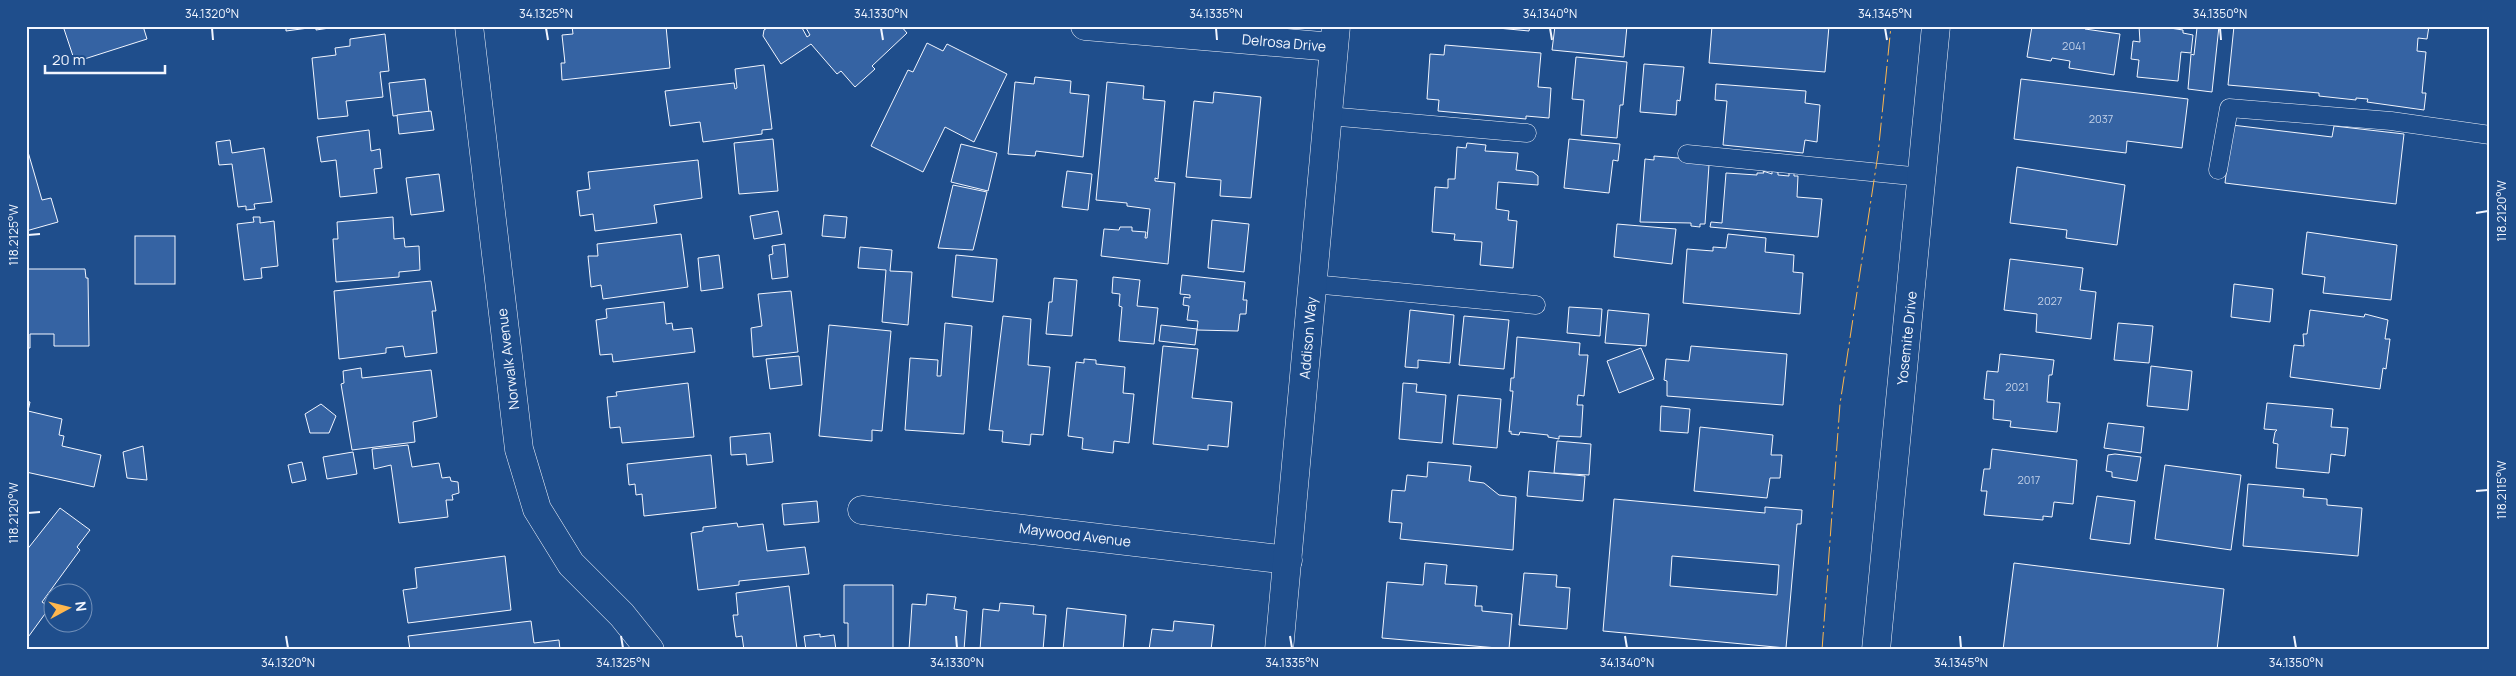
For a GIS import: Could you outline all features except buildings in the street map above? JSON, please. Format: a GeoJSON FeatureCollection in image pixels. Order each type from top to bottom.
{"type":"FeatureCollection","features":[{"type":"Feature","properties":{"kind":"street","name":"Norwalk Avenue"},"geometry":{"type":"LineString","coordinates":[[469,26],[519,449],[537,509],[571,564],[622,615],[650,650]]}},
{"type":"Feature","properties":{"kind":"street","name":"Delrosa Drive"},"geometry":{"type":"LineString","coordinates":[[1085,26],[1335,37]]}},
{"type":"Feature","properties":{"kind":"street","name":"Yosemite Drive"},"geometry":{"type":"LineString","coordinates":[[1876,650],[1936,26]]}},
{"type":"Feature","properties":{"kind":"street","name":"Addison Way"},"geometry":{"type":"LineString","coordinates":[[1279,650],[1335,37]]}},
{"type":"Feature","properties":{"kind":"street","name":"Maywood Avenue"},"geometry":{"type":"LineString","coordinates":[[862,510],[1288,560]]}},
{"type":"Feature","properties":{"kind":"lane"},"geometry":{"type":"LineString","coordinates":[[2218,170],[2229,108],[2390,121],[2490,135]]}},
{"type":"Feature","properties":{"kind":"lane"},"geometry":{"type":"LineString","coordinates":[[1328,116],[1527,133]]}},
{"type":"Feature","properties":{"kind":"lane"},"geometry":{"type":"LineString","coordinates":[[1687,154],[1922,177]]}},
{"type":"Feature","properties":{"kind":"lane"},"geometry":{"type":"LineString","coordinates":[[1313,284],[1536,305]]}},
{"type":"Feature","properties":{"kind":"power"},"geometry":{"type":"LineString","coordinates":[[1822,650],[1840,404],[1878,154],[1891,26]]}}]}
